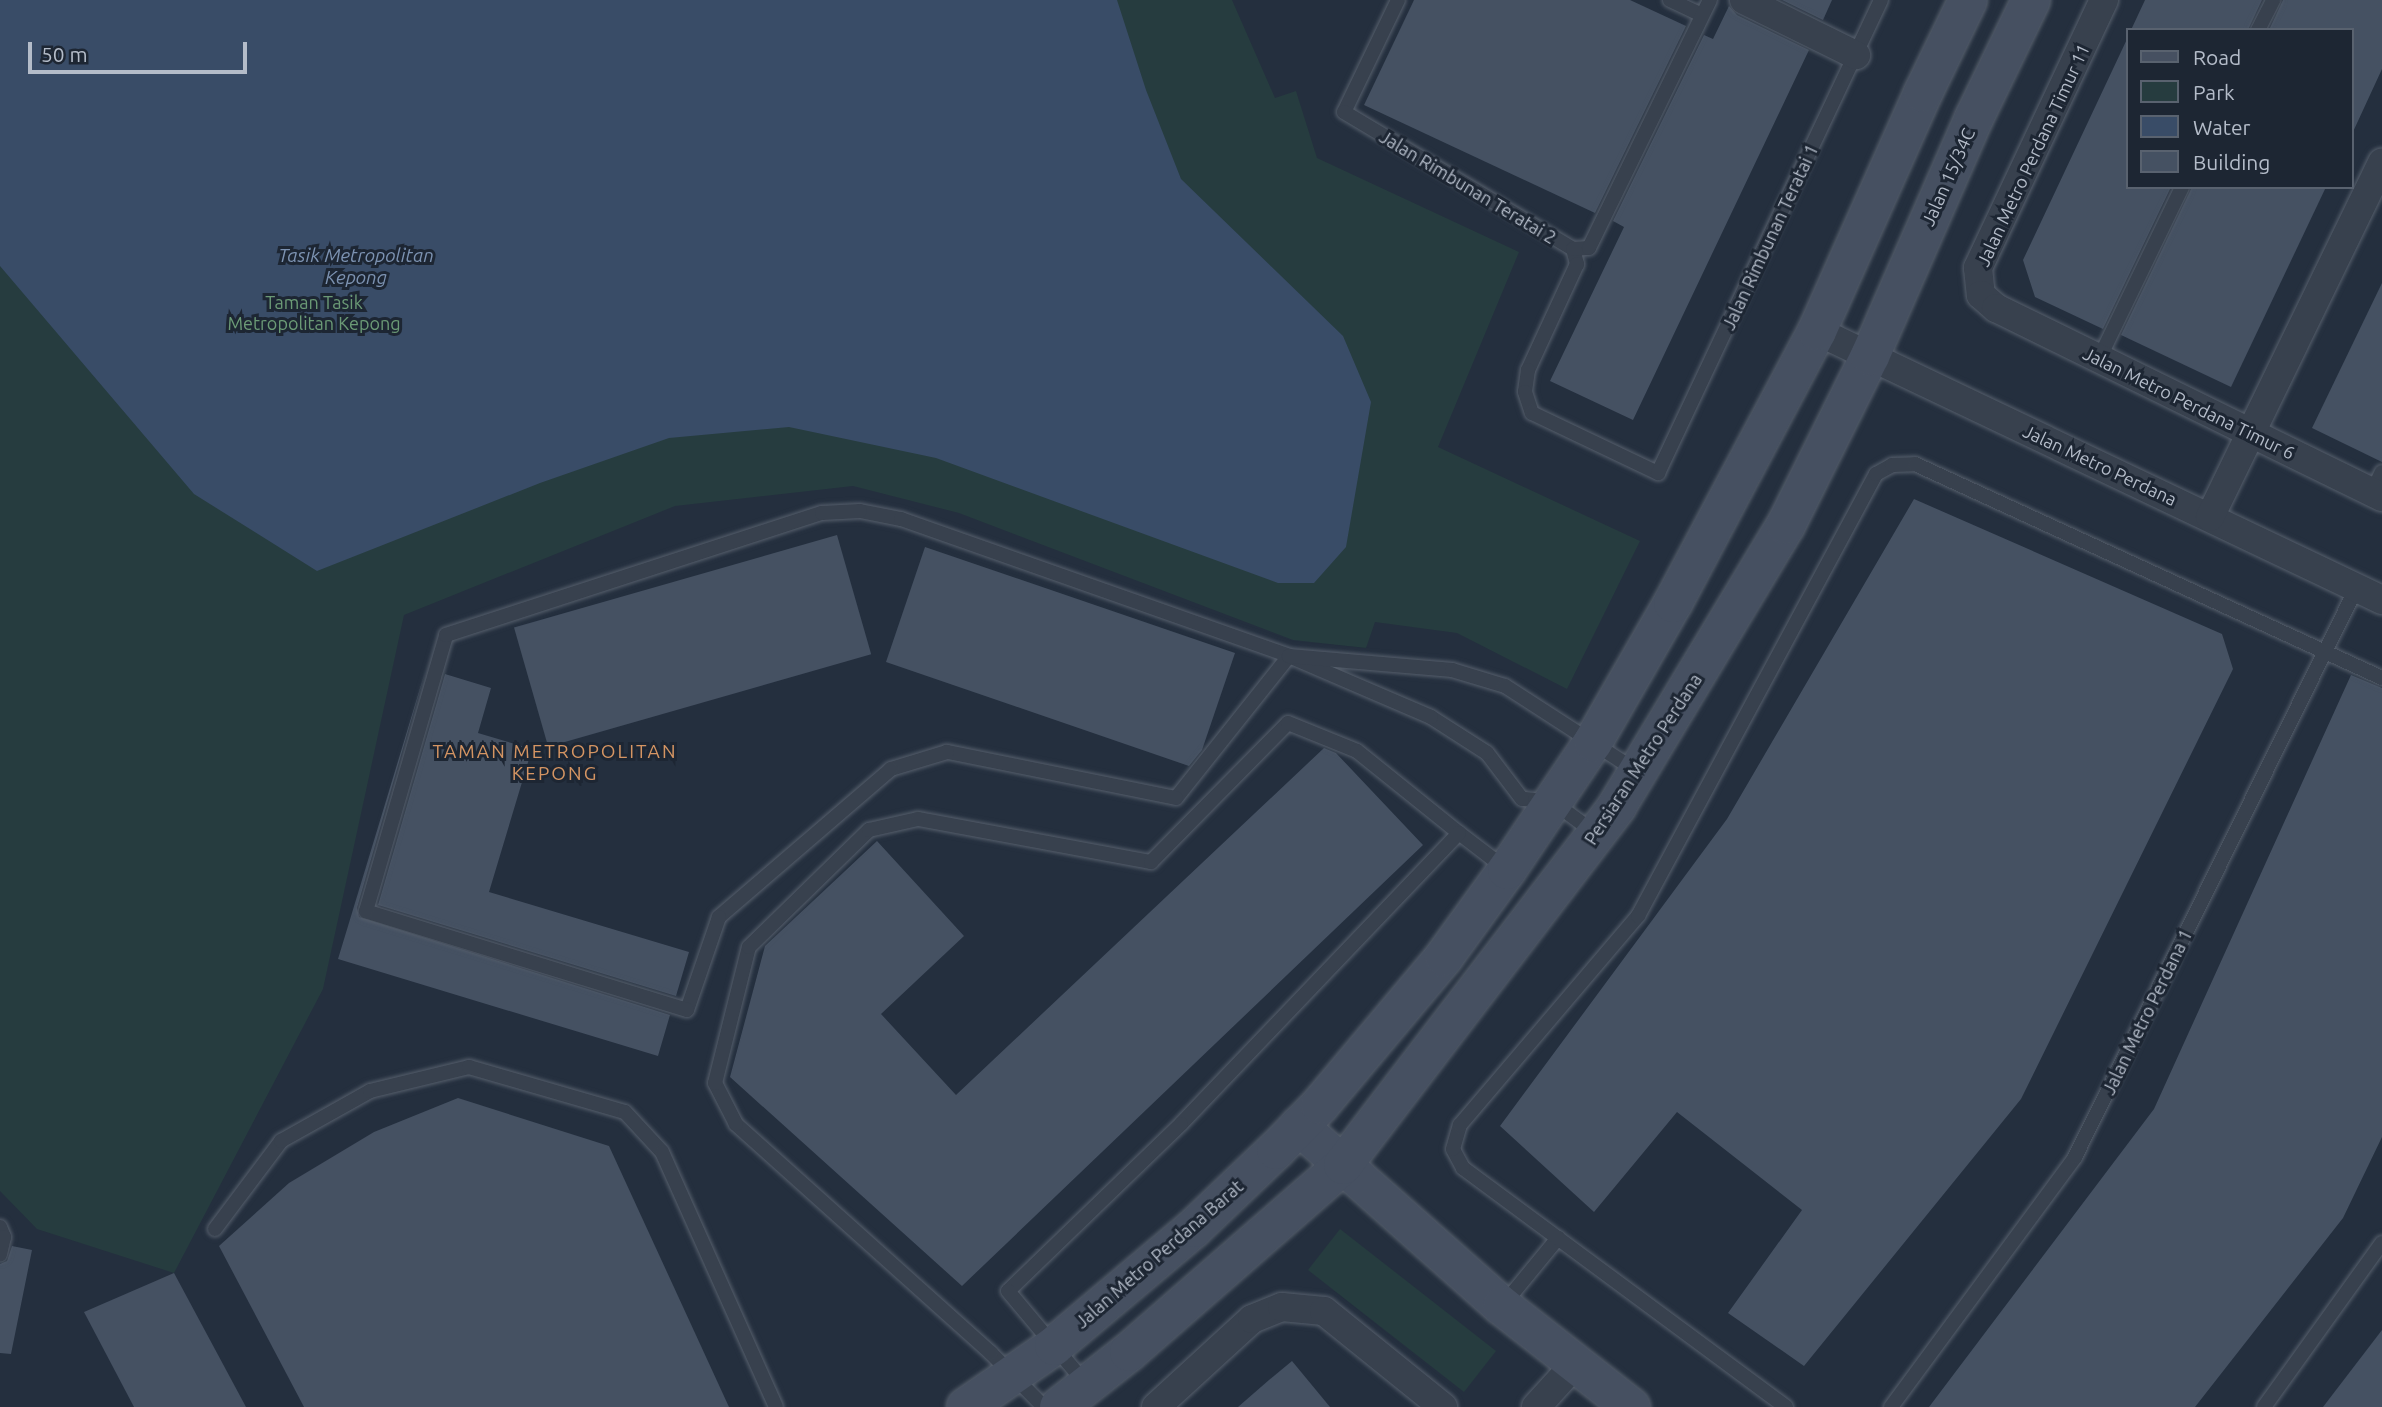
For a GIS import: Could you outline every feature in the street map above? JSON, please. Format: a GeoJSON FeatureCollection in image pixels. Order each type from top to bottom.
{"type":"FeatureCollection","features":[{"type":"Feature","properties":{"kind":"street"},"geometry":{"type":"LineString","coordinates":[[1744,0],[1856,55]]}},
{"type":"Feature","properties":{"kind":"street"},"geometry":{"type":"LineString","coordinates":[[1631,1407],[1502,1306],[1299,1126],[1444,957],[1507,870],[1593,742],[1673,603],[1817,331],[1923,93],[1968,0]]}},
{"type":"Feature","properties":{"kind":"street","name":"Jalan 15/34C"},"geometry":{"type":"LineString","coordinates":[[1870,356],[1974,118],[2031,0]]}},
{"type":"Feature","properties":{"kind":"street","name":"Jalan Metro Perdana Timur 11"},"geometry":{"type":"LineString","coordinates":[[1996,308],[1981,295],[1978,268],[2104,0]]}},
{"type":"Feature","properties":{"kind":"street"},"geometry":{"type":"LineString","coordinates":[[2210,517],[2382,163]]}},
{"type":"Feature","properties":{"kind":"street","name":"Jalan Metro Perdana Timur 6"},"geometry":{"type":"LineString","coordinates":[[1996,308],[2250,433],[2379,487]]}},
{"type":"Feature","properties":{"kind":"street","name":"Jalan Metro Perdana"},"geometry":{"type":"LineString","coordinates":[[1817,331],[2382,600]]}},
{"type":"Feature","properties":{"kind":"street","name":"Persiaran Metro Perdana"},"geometry":{"type":"LineString","coordinates":[[1343,1165],[1597,834],[1639,773],[1786,525],[1870,356]]}},
{"type":"Feature","properties":{"kind":"street","name":"Jalan Metro Perdana Barat"},"geometry":{"type":"LineString","coordinates":[[966,1407],[1054,1346],[1194,1228],[1299,1126]]}},
{"type":"Feature","properties":{"kind":"street"},"geometry":{"type":"LineString","coordinates":[[1074,1396],[1343,1165]]}},
{"type":"Feature","properties":{"kind":"street"},"geometry":{"type":"LineString","coordinates":[[1156,1407],[1252,1319],[1282,1307],[1325,1311],[1443,1407]]}},
{"type":"Feature","properties":{"kind":"street"},"geometry":{"type":"LineString","coordinates":[[1536,1407],[1575,1364]]}},
{"type":"Feature","properties":{"kind":"lane","name":"Jalan Rimbunan Teratai 2"},"geometry":{"type":"LineString","coordinates":[[1398,0],[1344,113],[1573,250],[1577,264],[1528,370],[1525,392],[1532,413],[1658,473]]}},
{"type":"Feature","properties":{"kind":"lane"},"geometry":{"type":"LineString","coordinates":[[1670,0],[1702,15]]}},
{"type":"Feature","properties":{"kind":"lane"},"geometry":{"type":"LineString","coordinates":[[1573,250],[1589,248],[1710,0]]}},
{"type":"Feature","properties":{"kind":"lane","name":"Jalan Rimbunan Teratai 1"},"geometry":{"type":"LineString","coordinates":[[1658,473],[1881,0]]}},
{"type":"Feature","properties":{"kind":"lane"},"geometry":{"type":"LineString","coordinates":[[2259,28],[2273,0]]}},
{"type":"Feature","properties":{"kind":"lane"},"geometry":{"type":"LineString","coordinates":[[2099,359],[2181,189]]}},
{"type":"Feature","properties":{"kind":"lane"},"geometry":{"type":"LineString","coordinates":[[1786,1407],[1463,1168],[1453,1149],[1460,1125],[1638,916],[1876,474],[1892,465],[1914,464],[2382,678]]}},
{"type":"Feature","properties":{"kind":"lane"},"geometry":{"type":"LineString","coordinates":[[1289,656],[1176,798],[947,752],[891,769],[719,917],[687,1010],[366,911],[446,635],[822,513],[860,511],[901,519],[1289,656],[1431,717],[1486,753],[1522,799],[1553,802],[1597,834]]}},
{"type":"Feature","properties":{"kind":"lane","name":"Jalan Metro Perdana 1"},"geometry":{"type":"LineString","coordinates":[[1891,1407],[2076,1157],[2357,587]]}},
{"type":"Feature","properties":{"kind":"lane"},"geometry":{"type":"LineString","coordinates":[[1289,656],[1452,670],[1505,686],[1639,773]]}},
{"type":"Feature","properties":{"kind":"lane"},"geometry":{"type":"LineString","coordinates":[[1044,1407],[1013,1375],[736,1124],[715,1083],[749,947],[869,830],[918,819],[1151,862],[1287,723],[1357,751],[1507,870]]}},
{"type":"Feature","properties":{"kind":"lane"},"geometry":{"type":"LineString","coordinates":[[1074,1396],[1054,1346],[1008,1291],[1181,1124],[1459,833]]}},
{"type":"Feature","properties":{"kind":"lane"},"geometry":{"type":"LineString","coordinates":[[215,1229],[281,1141],[370,1091],[469,1067],[625,1112],[662,1152],[776,1407]]}},
{"type":"Feature","properties":{"kind":"lane"},"geometry":{"type":"LineString","coordinates":[[0,1227],[4,1237],[0,1255]]}},
{"type":"Feature","properties":{"kind":"lane"},"geometry":{"type":"LineString","coordinates":[[1502,1306],[1558,1238]]}},
{"type":"Feature","properties":{"kind":"lane"},"geometry":{"type":"LineString","coordinates":[[2264,1407],[2382,1243]]}},
{"type":"Feature","properties":{"kind":"green space","name":"Taman Tasik Metropolitan Kepong"},"geometry":{"type":"Polygon","coordinates":[[[0,0],[1232,0],[1275,98],[1296,91],[1317,158],[1519,252],[1438,447],[1640,541],[1567,689],[1457,633],[1375,622],[1366,648],[1293,640],[959,513],[853,486],[675,506],[404,615],[323,989],[174,1273],[37,1229],[0,1191],[0,0]]]}},
{"type":"Feature","properties":{"kind":"green space"},"geometry":{"type":"Polygon","coordinates":[[[1340,1229],[1496,1351],[1464,1392],[1308,1270],[1340,1229]]]}},
{"type":"Feature","properties":{"kind":"water","name":"Tasik Metropolitan Kepong"},"geometry":{"type":"Polygon","coordinates":[[[0,0],[1117,0],[1146,90],[1181,179],[1343,336],[1371,402],[1346,547],[1314,583],[1278,583],[936,458],[789,427],[669,438],[540,483],[317,571],[194,494],[0,266],[0,0]]]}},
{"type":"Feature","properties":{"kind":"building"},"geometry":{"type":"Polygon","coordinates":[[[1414,0],[1630,0],[1686,26],[1595,213],[1364,105],[1414,0]]]}},
{"type":"Feature","properties":{"kind":"building"},"geometry":{"type":"Polygon","coordinates":[[[1782,0],[1832,0],[1823,20],[1782,0]]]}},
{"type":"Feature","properties":{"kind":"building"},"geometry":{"type":"Polygon","coordinates":[[[2145,0],[2262,0],[2249,28],[2132,28],[2145,0]]]}},
{"type":"Feature","properties":{"kind":"building"},"geometry":{"type":"Polygon","coordinates":[[[2283,0],[2382,0],[2382,69],[2354,130],[2354,28],[2270,28],[2283,0]]]}},
{"type":"Feature","properties":{"kind":"building"},"geometry":{"type":"Polygon","coordinates":[[[1729,6],[1737,15],[1809,50],[1633,420],[1550,381],[1624,227],[1613,221],[1704,35],[1713,39],[1729,6]]]}},
{"type":"Feature","properties":{"kind":"building"},"geometry":{"type":"Polygon","coordinates":[[[2126,41],[2126,189],[2170,189],[2103,329],[2035,297],[2023,260],[2126,41]]]}},
{"type":"Feature","properties":{"kind":"building"},"geometry":{"type":"Polygon","coordinates":[[[2191,189],[2325,189],[2231,387],[2121,335],[2191,189]]]}},
{"type":"Feature","properties":{"kind":"building"},"geometry":{"type":"Polygon","coordinates":[[[2382,283],[2382,462],[2312,428],[2382,283]]]}},
{"type":"Feature","properties":{"kind":"building"},"geometry":{"type":"Polygon","coordinates":[[[1914,499],[2222,634],[2233,669],[2021,1099],[1804,1366],[1728,1313],[1802,1210],[1677,1112],[1594,1212],[1500,1126],[1727,819],[1914,499]]]}},
{"type":"Feature","properties":{"kind":"building"},"geometry":{"type":"Polygon","coordinates":[[[837,535],[871,654],[548,747],[514,628],[837,535]]]}},
{"type":"Feature","properties":{"kind":"building"},"geometry":{"type":"Polygon","coordinates":[[[925,547],[1235,653],[1202,750],[1189,766],[886,662],[925,547]]]}},
{"type":"Feature","properties":{"kind":"building"},"geometry":{"type":"Polygon","coordinates":[[[426,669],[357,908],[359,917],[670,1015],[658,1056],[338,959],[426,669]]]}},
{"type":"Feature","properties":{"kind":"building"},"geometry":{"type":"Polygon","coordinates":[[[445,674],[491,688],[478,733],[532,749],[489,892],[689,952],[676,996],[378,905],[445,674]]]}},
{"type":"Feature","properties":{"kind":"building"},"geometry":{"type":"Polygon","coordinates":[[[2351,675],[2382,688],[2382,1137],[2343,1218],[2195,1407],[1929,1407],[2154,1109],[2351,675]]]}},
{"type":"Feature","properties":{"kind":"building"},"geometry":{"type":"Polygon","coordinates":[[[1324,748],[1336,753],[1423,845],[962,1286],[730,1077],[765,946],[877,841],[964,936],[881,1014],[956,1095],[1324,748]]]}},
{"type":"Feature","properties":{"kind":"building"},"geometry":{"type":"Polygon","coordinates":[[[458,1098],[609,1146],[729,1407],[304,1407],[219,1246],[289,1183],[374,1132],[458,1098]]]}},
{"type":"Feature","properties":{"kind":"building"},"geometry":{"type":"Polygon","coordinates":[[[12,1246],[32,1250],[11,1354],[0,1353],[0,1264],[7,1261],[12,1246]]]}},
{"type":"Feature","properties":{"kind":"building"},"geometry":{"type":"Polygon","coordinates":[[[174,1273],[246,1407],[134,1407],[84,1312],[174,1273]]]}},
{"type":"Feature","properties":{"kind":"building"},"geometry":{"type":"Polygon","coordinates":[[[2382,1330],[2382,1407],[2323,1407],[2382,1330]]]}},
{"type":"Feature","properties":{"kind":"building"},"geometry":{"type":"Polygon","coordinates":[[[1292,1361],[1330,1407],[1238,1407],[1269,1380],[1292,1361]]]}},
{"type":"Feature","properties":{"kind":"district","name":"TAMAN METROPOLITAN KEPONG"},"geometry":{"type":"Point","coordinates":[555,763]}}]}
